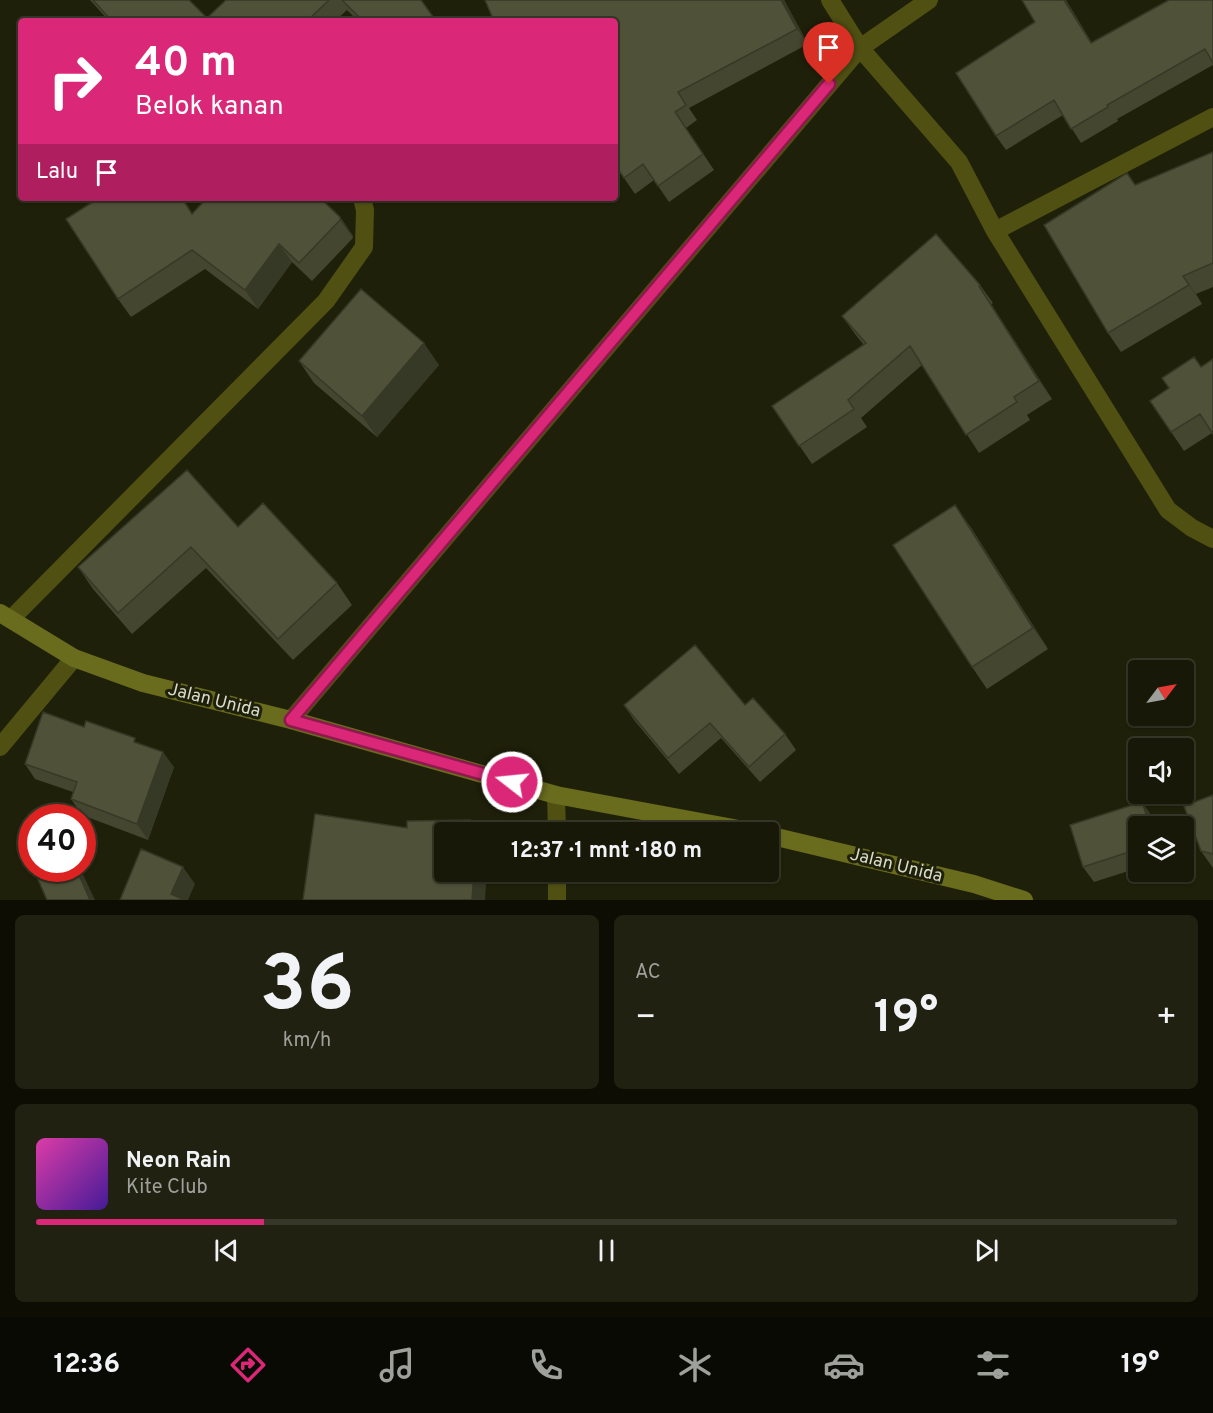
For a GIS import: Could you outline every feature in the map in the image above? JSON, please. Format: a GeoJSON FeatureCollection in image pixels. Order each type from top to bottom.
{"type":"FeatureCollection","features":[{"type":"Feature","properties":{"kind":"street"},"geometry":{"type":"LineString","coordinates":[[831,0],[860,48],[958,162],[995,231],[1168,510],[1192,528],[1213,539]]}},
{"type":"Feature","properties":{"kind":"street"},"geometry":{"type":"LineString","coordinates":[[291,720],[860,48],[929,0]]}},
{"type":"Feature","properties":{"kind":"street"},"geometry":{"type":"LineString","coordinates":[[995,231],[1213,117]]}},
{"type":"Feature","properties":{"kind":"street"},"geometry":{"type":"LineString","coordinates":[[5,616],[326,301],[364,247],[365,210],[363,201]]}},
{"type":"Feature","properties":{"kind":"street","name":"Jalan Unida"},"geometry":{"type":"LineString","coordinates":[[5,616],[74,658],[143,683],[291,720],[556,795],[701,822]]}},
{"type":"Feature","properties":{"kind":"street"},"geometry":{"type":"LineString","coordinates":[[0,747],[74,658]]}},
{"type":"Feature","properties":{"kind":"street"},"geometry":{"type":"LineString","coordinates":[[556,795],[556,822]]}},
{"type":"Feature","properties":{"kind":"street","name":"Jalan Unida"},"geometry":{"type":"LineString","coordinates":[[779,838],[974,885],[1024,900]]}},
{"type":"Feature","properties":{"kind":"street"},"geometry":{"type":"LineString","coordinates":[[557,882],[557,900]]}},
{"type":"Feature","properties":{"kind":"building"},"geometry":{"type":"Polygon","coordinates":[[[93,0],[189,0],[207,18],[109,18],[93,0]]]}},
{"type":"Feature","properties":{"kind":"building"},"geometry":{"type":"Polygon","coordinates":[[[226,0],[329,0],[310,18],[207,18],[226,0]]]}},
{"type":"Feature","properties":{"kind":"building"},"geometry":{"type":"Polygon","coordinates":[[[342,0],[421,0],[434,18],[360,18],[342,0]]]}},
{"type":"Feature","properties":{"kind":"building"},"geometry":{"type":"Polygon","coordinates":[[[485,0],[781,0],[797,29],[678,92],[686,105],[675,112],[703,154],[658,186],[643,164],[624,178],[618,169],[618,18],[493,18],[485,0]]]}},
{"type":"Feature","properties":{"kind":"building"},"geometry":{"type":"Polygon","coordinates":[[[1022,0],[1064,0],[1091,43],[1169,0],[1213,0],[1213,63],[1205,49],[1107,105],[1108,107],[1071,129],[1054,100],[996,136],[956,73],[1035,22],[1022,0]]]}},
{"type":"Feature","properties":{"kind":"building"},"geometry":{"type":"Polygon","coordinates":[[[1213,152],[1213,263],[1183,276],[1189,285],[1108,333],[1044,225],[1127,173],[1135,185],[1213,152]]]}},
{"type":"Feature","properties":{"kind":"building"},"geometry":{"type":"Polygon","coordinates":[[[94,201],[184,201],[192,214],[204,201],[323,201],[340,217],[340,220],[299,263],[279,244],[245,290],[192,250],[118,299],[66,219],[94,201]]]}},
{"type":"Feature","properties":{"kind":"building"},"geometry":{"type":"Polygon","coordinates":[[[936,234],[980,285],[1039,381],[1014,397],[1017,402],[966,435],[910,346],[848,400],[854,409],[799,446],[772,406],[866,343],[842,316],[936,234]]]}},
{"type":"Feature","properties":{"kind":"building"},"geometry":{"type":"Polygon","coordinates":[[[361,289],[424,343],[362,416],[299,361],[361,289]]]}},
{"type":"Feature","properties":{"kind":"building"},"geometry":{"type":"Polygon","coordinates":[[[1194,357],[1201,367],[1213,359],[1213,434],[1200,414],[1171,432],[1150,401],[1169,388],[1162,378],[1194,357]]]}},
{"type":"Feature","properties":{"kind":"building"},"geometry":{"type":"Polygon","coordinates":[[[187,470],[238,527],[263,503],[337,583],[278,639],[191,547],[118,613],[78,567],[187,470]]]}},
{"type":"Feature","properties":{"kind":"building"},"geometry":{"type":"Polygon","coordinates":[[[955,505],[1033,628],[972,667],[893,545],[955,505]]]}},
{"type":"Feature","properties":{"kind":"building"},"geometry":{"type":"Polygon","coordinates":[[[695,645],[745,705],[753,698],[785,734],[749,767],[710,723],[668,758],[624,705],[695,645]]]}},
{"type":"Feature","properties":{"kind":"building"},"geometry":{"type":"Polygon","coordinates":[[[43,712],[84,727],[86,721],[135,738],[134,742],[163,752],[137,824],[96,808],[96,804],[84,804],[71,799],[77,782],[25,764],[43,712]]]}},
{"type":"Feature","properties":{"kind":"building"},"geometry":{"type":"Polygon","coordinates":[[[1213,795],[1213,854],[1201,851],[1194,832],[1194,816],[1188,816],[1184,806],[1213,795]]]}},
{"type":"Feature","properties":{"kind":"building"},"geometry":{"type":"Polygon","coordinates":[[[1136,804],[1143,804],[1147,816],[1128,816],[1128,852],[1083,867],[1070,825],[1136,804]]]}},
{"type":"Feature","properties":{"kind":"building"},"geometry":{"type":"Polygon","coordinates":[[[315,814],[407,828],[407,821],[470,820],[470,822],[434,822],[434,882],[473,882],[472,900],[303,900],[315,814]]]}},
{"type":"Feature","properties":{"kind":"building"},"geometry":{"type":"Polygon","coordinates":[[[141,849],[183,867],[171,894],[185,900],[120,900],[141,849]]]}},
{"type":"Feature","properties":{"kind":"building"},"geometry":{"type":"Polygon","coordinates":[[[39,882],[82,882],[90,900],[47,900],[39,882]]]}},
{"type":"Feature","properties":{"kind":"route"},"geometry":{"type":"LineString","coordinates":[[512,782],[291,720],[829,84]]}}]}
